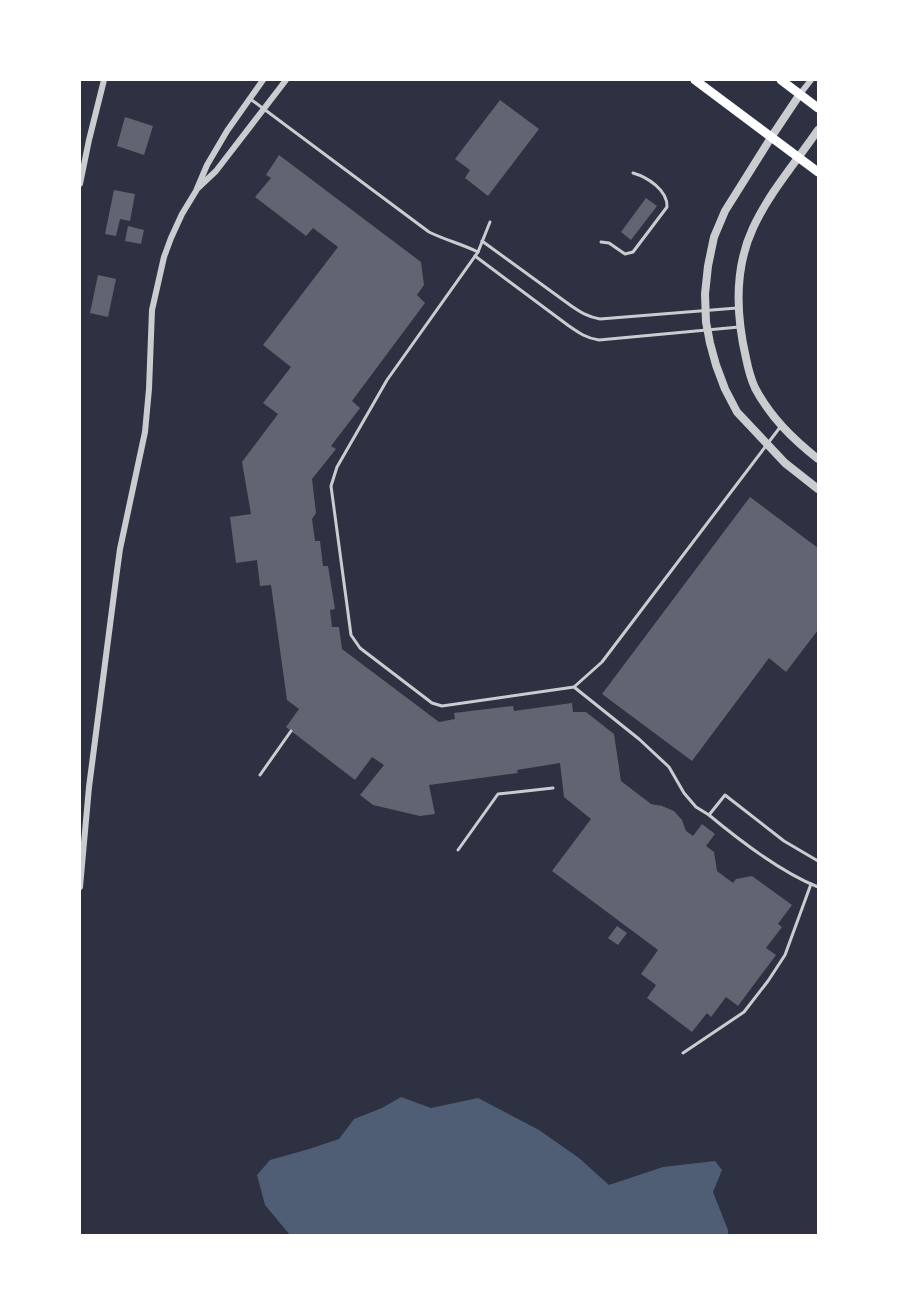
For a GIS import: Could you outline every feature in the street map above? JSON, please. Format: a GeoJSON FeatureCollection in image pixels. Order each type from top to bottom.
{"type":"FeatureCollection","features":[{"type":"Feature","properties":{"kind":"highway"},"geometry":{"type":"LineString","coordinates":[[695,80],[819,172]]}},
{"type":"Feature","properties":{"kind":"highway"},"geometry":{"type":"LineString","coordinates":[[781,80],[819,108]]}},
{"type":"Feature","properties":{"kind":"street"},"geometry":{"type":"LineString","coordinates":[[80,184],[105,80]]}},
{"type":"Feature","properties":{"kind":"street"},"geometry":{"type":"LineString","coordinates":[[80,887],[89,787],[120,549],[145,432],[155,291],[171,238],[207,165],[227,131],[263,80]]}},
{"type":"Feature","properties":{"kind":"street"},"geometry":{"type":"LineString","coordinates":[[196,191],[216,171],[286,80]]}},
{"type":"Feature","properties":{"kind":"street"},"geometry":{"type":"LineString","coordinates":[[811,80],[772,136],[725,212],[714,237],[705,294],[710,343],[722,381],[737,412],[785,463],[819,489]]}},
{"type":"Feature","properties":{"kind":"street"},"geometry":{"type":"LineString","coordinates":[[819,130],[763,208],[752,230],[739,275],[738,307],[747,364],[754,386],[781,426],[819,459]]}},
{"type":"Feature","properties":{"kind":"street"},"geometry":{"type":"LineString","coordinates":[[80,138],[89,140]]}},
{"type":"Feature","properties":{"kind":"lane"},"geometry":{"type":"LineString","coordinates":[[249,98],[429,232],[478,252]]}},
{"type":"Feature","properties":{"kind":"lane"},"geometry":{"type":"LineString","coordinates":[[601,242],[609,243],[625,254],[633,252],[667,207],[668,202],[663,192],[642,176],[633,173]]}},
{"type":"Feature","properties":{"kind":"lane"},"geometry":{"type":"LineString","coordinates":[[490,222],[478,252],[387,380],[331,480],[351,635],[360,648],[432,703],[442,706],[574,687],[602,662],[781,426]]}},
{"type":"Feature","properties":{"kind":"lane"},"geometry":{"type":"LineString","coordinates":[[482,241],[584,315],[591,317],[600,319],[738,307]]}},
{"type":"Feature","properties":{"kind":"lane"},"geometry":{"type":"LineString","coordinates":[[475,256],[590,339],[740,327]]}},
{"type":"Feature","properties":{"kind":"lane"},"geometry":{"type":"LineString","coordinates":[[574,687],[639,739],[669,767],[684,793],[696,807],[769,860],[819,887]]}},
{"type":"Feature","properties":{"kind":"lane"},"geometry":{"type":"LineString","coordinates":[[260,775],[291,731]]}},
{"type":"Feature","properties":{"kind":"lane"},"geometry":{"type":"LineString","coordinates":[[459,850],[498,794],[553,788]]}},
{"type":"Feature","properties":{"kind":"lane"},"geometry":{"type":"LineString","coordinates":[[709,815],[725,795],[784,841],[819,861]]}},
{"type":"Feature","properties":{"kind":"lane"},"geometry":{"type":"LineString","coordinates":[[683,1053],[738,1017],[762,990],[785,955],[811,884]]}},
{"type":"Feature","properties":{"kind":"water"},"geometry":{"type":"Polygon","coordinates":[[[401,1097],[431,1108],[478,1098],[539,1130],[579,1158],[609,1185],[663,1167],[715,1161],[722,1170],[713,1192],[728,1235],[290,1235],[265,1205],[257,1175],[270,1160],[339,1139],[354,1119],[382,1108],[401,1097]]]}},
{"type":"Feature","properties":{"kind":"building"},"geometry":{"type":"Polygon","coordinates":[[[500,100],[539,129],[488,196],[465,178],[470,170],[455,159],[500,100]]]}},
{"type":"Feature","properties":{"kind":"building"},"geometry":{"type":"Polygon","coordinates":[[[125,117],[153,126],[144,155],[117,146],[125,117]]]}},
{"type":"Feature","properties":{"kind":"building"},"geometry":{"type":"Polygon","coordinates":[[[279,155],[421,262],[424,285],[417,295],[425,303],[352,401],[360,408],[331,446],[336,449],[312,479],[316,513],[312,519],[315,541],[320,541],[323,566],[328,566],[335,609],[330,610],[332,627],[339,627],[342,649],[439,722],[455,719],[454,713],[513,706],[514,711],[572,703],[573,712],[586,712],[614,734],[621,781],[651,804],[674,811],[682,820],[686,831],[693,836],[702,824],[715,834],[706,846],[714,852],[717,871],[733,883],[736,879],[752,876],[792,905],[778,924],[782,927],[766,948],[776,955],[738,1006],[726,997],[711,1017],[707,1013],[692,1032],[647,998],[656,985],[641,974],[658,950],[552,871],[591,819],[564,797],[560,763],[517,770],[518,773],[429,785],[435,814],[420,816],[373,805],[360,795],[384,765],[372,757],[355,780],[286,727],[299,709],[287,700],[271,585],[260,586],[257,560],[236,563],[230,517],[251,514],[242,462],[278,414],[263,403],[291,367],[263,345],[338,247],[313,228],[306,236],[255,197],[271,178],[266,175],[279,155]]]}},
{"type":"Feature","properties":{"kind":"building"},"geometry":{"type":"Polygon","coordinates":[[[114,190],[135,194],[130,221],[120,219],[116,236],[105,234],[114,190]]]}},
{"type":"Feature","properties":{"kind":"building"},"geometry":{"type":"Polygon","coordinates":[[[646,198],[657,206],[631,240],[621,232],[646,198]]]}},
{"type":"Feature","properties":{"kind":"building"},"geometry":{"type":"Polygon","coordinates":[[[128,226],[144,230],[141,244],[125,241],[128,226]]]}},
{"type":"Feature","properties":{"kind":"building"},"geometry":{"type":"Polygon","coordinates":[[[98,275],[116,279],[108,317],[90,313],[98,275]]]}},
{"type":"Feature","properties":{"kind":"building"},"geometry":{"type":"Polygon","coordinates":[[[750,497],[818,548],[818,630],[786,672],[769,658],[692,761],[602,694],[750,497]]]}},
{"type":"Feature","properties":{"kind":"building"},"geometry":{"type":"Polygon","coordinates":[[[617,926],[627,933],[618,945],[608,938],[617,926]]]}}]}
